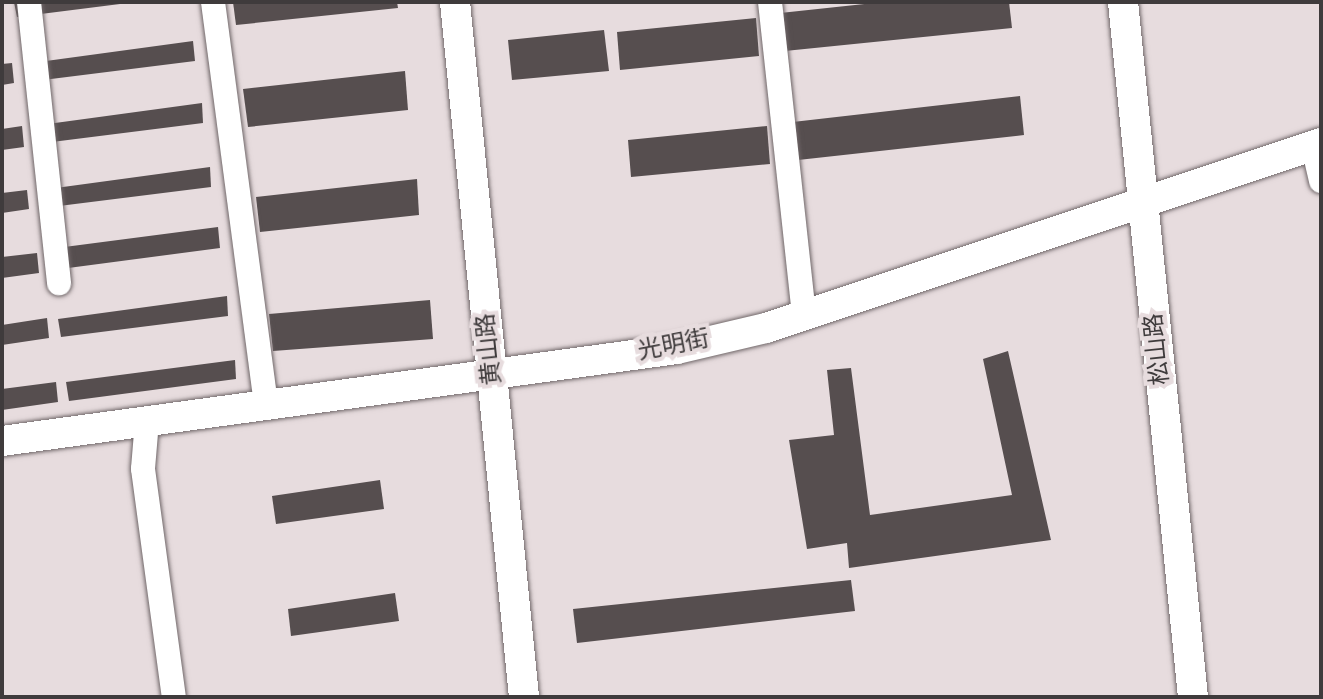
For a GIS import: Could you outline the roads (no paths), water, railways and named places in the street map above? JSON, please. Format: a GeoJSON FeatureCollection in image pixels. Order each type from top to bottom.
{"type":"FeatureCollection","features":[{"type":"Feature","properties":{"kind":"street"},"geometry":{"type":"LineString","coordinates":[[29,2],[59,283]]}},
{"type":"Feature","properties":{"kind":"street"},"geometry":{"type":"LineString","coordinates":[[213,2],[266,405]]}},
{"type":"Feature","properties":{"kind":"street","name":"黄山路"},"geometry":{"type":"LineString","coordinates":[[455,2],[524,697]]}},
{"type":"Feature","properties":{"kind":"street"},"geometry":{"type":"LineString","coordinates":[[770,2],[804,315]]}},
{"type":"Feature","properties":{"kind":"street","name":"松山路"},"geometry":{"type":"LineString","coordinates":[[1123,2],[1193,697]]}},
{"type":"Feature","properties":{"kind":"street"},"geometry":{"type":"LineString","coordinates":[[1317,144],[1321,181]]}},
{"type":"Feature","properties":{"kind":"street","name":"光明街"},"geometry":{"type":"LineString","coordinates":[[2,441],[677,349],[804,315],[1317,144]]}},
{"type":"Feature","properties":{"kind":"street"},"geometry":{"type":"LineString","coordinates":[[147,421],[143,469],[174,697]]}}]}
